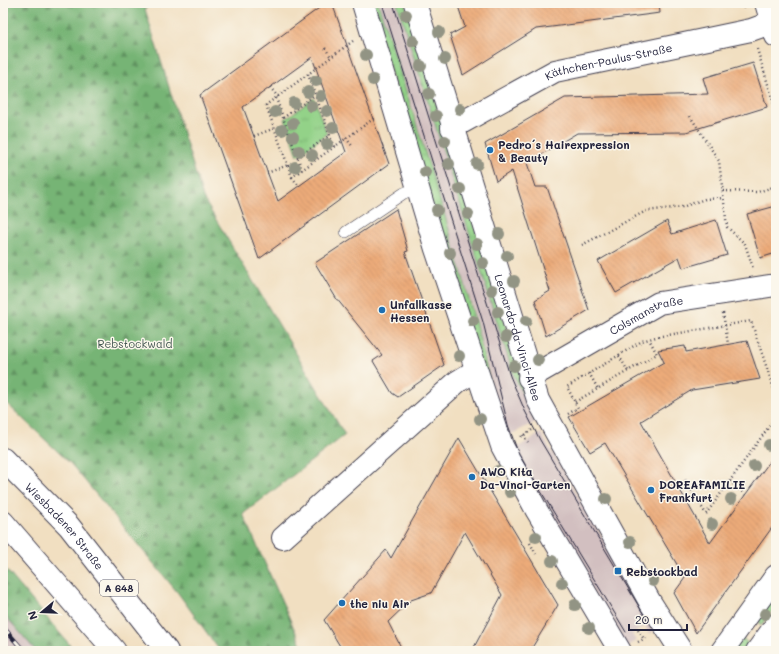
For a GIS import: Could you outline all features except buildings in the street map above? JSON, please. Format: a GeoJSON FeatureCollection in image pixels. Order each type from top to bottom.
{"type":"FeatureCollection","features":[{"type":"Feature","properties":{"kind":"main road"},"geometry":{"type":"LineString","coordinates":[[363,3],[417,188],[476,371],[502,446],[508,459],[620,651]]}},
{"type":"Feature","properties":{"kind":"main road","name":"Leonardo-da-Vinci-Allee"},"geometry":{"type":"LineString","coordinates":[[415,3],[529,378],[548,422],[678,650]]}},
{"type":"Feature","properties":{"kind":"main road","name":"Käthchen-Paulus-Straße"},"geometry":{"type":"LineString","coordinates":[[452,128],[555,71],[751,30],[773,21]]}},
{"type":"Feature","properties":{"kind":"main road","name":"Colsmanstraße"},"geometry":{"type":"LineString","coordinates":[[529,378],[659,303],[776,286]]}},
{"type":"Feature","properties":{"kind":"main road"},"geometry":{"type":"LineString","coordinates":[[283,538],[457,382],[476,371]]}},
{"type":"Feature","properties":{"kind":"main road","name":"Wiesbadener Straße"},"geometry":{"type":"LineString","coordinates":[[3,459],[69,526],[148,624],[167,651]]}},
{"type":"Feature","properties":{"kind":"main road"},"geometry":{"type":"LineString","coordinates":[[3,522],[115,651]]}},
{"type":"Feature","properties":{"kind":"main road"},"geometry":{"type":"LineString","coordinates":[[722,651],[776,576]]}},
{"type":"Feature","properties":{"kind":"main road"},"geometry":{"type":"LineString","coordinates":[[757,651],[776,625]]}},
{"type":"Feature","properties":{"kind":"lane"},"geometry":{"type":"LineString","coordinates":[[346,232],[404,193],[417,188]]}},
{"type":"Feature","properties":{"kind":"path"},"geometry":{"type":"LineString","coordinates":[[742,3],[776,110]]}},
{"type":"Feature","properties":{"kind":"path"},"geometry":{"type":"LineString","coordinates":[[299,186],[292,177],[266,105],[370,29]]}},
{"type":"Feature","properties":{"kind":"path"},"geometry":{"type":"LineString","coordinates":[[325,48],[331,57]]}},
{"type":"Feature","properties":{"kind":"path"},"geometry":{"type":"LineString","coordinates":[[308,74],[334,147]]}},
{"type":"Feature","properties":{"kind":"path"},"geometry":{"type":"LineString","coordinates":[[270,87],[277,98],[302,170]]}},
{"type":"Feature","properties":{"kind":"path"},"geometry":{"type":"LineString","coordinates":[[283,118],[315,95]]}},
{"type":"Feature","properties":{"kind":"path"},"geometry":{"type":"LineString","coordinates":[[292,177],[392,105]]}},
{"type":"Feature","properties":{"kind":"path"},"geometry":{"type":"LineString","coordinates":[[690,116],[719,161],[727,227],[745,244],[754,268]]}},
{"type":"Feature","properties":{"kind":"path"},"geometry":{"type":"LineString","coordinates":[[254,136],[275,128]]}},
{"type":"Feature","properties":{"kind":"path"},"geometry":{"type":"LineString","coordinates":[[297,158],[330,135]]}},
{"type":"Feature","properties":{"kind":"path"},"geometry":{"type":"LineString","coordinates":[[346,138],[353,147]]}},
{"type":"Feature","properties":{"kind":"path"},"geometry":{"type":"LineString","coordinates":[[267,173],[288,165]]}},
{"type":"Feature","properties":{"kind":"path"},"geometry":{"type":"LineString","coordinates":[[723,190],[758,192],[776,186]]}},
{"type":"Feature","properties":{"kind":"path"},"geometry":{"type":"LineString","coordinates":[[582,245],[646,211],[682,207],[706,199],[724,198]]}},
{"type":"Feature","properties":{"kind":"path"},"geometry":{"type":"LineString","coordinates":[[723,309],[728,344]]}},
{"type":"Feature","properties":{"kind":"path"},"geometry":{"type":"LineString","coordinates":[[562,417],[578,408],[567,386],[649,340],[751,321],[776,395]]}},
{"type":"Feature","properties":{"kind":"path"},"geometry":{"type":"LineString","coordinates":[[575,402],[657,354],[649,340]]}},
{"type":"Feature","properties":{"kind":"path"},"geometry":{"type":"LineString","coordinates":[[619,356],[628,371]]}},
{"type":"Feature","properties":{"kind":"path"},"geometry":{"type":"LineString","coordinates":[[589,373],[598,389]]}},
{"type":"Feature","properties":{"kind":"path"},"geometry":{"type":"LineString","coordinates":[[772,382],[776,380]]}},
{"type":"Feature","properties":{"kind":"path"},"geometry":{"type":"LineString","coordinates":[[685,480],[706,514],[776,417]]}},
{"type":"Feature","properties":{"kind":"path"},"geometry":{"type":"LineString","coordinates":[[518,438],[534,429]]}},
{"type":"Feature","properties":{"kind":"path"},"geometry":{"type":"LineString","coordinates":[[523,435],[528,442]]}},
{"type":"Feature","properties":{"kind":"path"},"geometry":{"type":"LineString","coordinates":[[730,481],[745,495]]}},
{"type":"Feature","properties":{"kind":"path"},"geometry":{"type":"LineString","coordinates":[[638,630],[644,639]]}},
{"type":"Feature","properties":{"kind":"shaded area"},"geometry":{"type":"Polygon","coordinates":[[[378,3],[397,3],[514,376],[536,422],[505,437],[472,306],[414,113],[378,3]]]}},
{"type":"Feature","properties":{"kind":"shaded area"},"geometry":{"type":"Polygon","coordinates":[[[541,433],[657,629],[649,634],[645,626],[632,634],[636,641],[625,648],[510,450],[520,446],[541,433]]]}},
{"type":"Feature","properties":{"kind":"shaded area"},"geometry":{"type":"Polygon","coordinates":[[[3,613],[6,616],[36,651],[3,651],[3,613]]]}},
{"type":"Feature","properties":{"kind":"green space","name":"Rebstockwald"},"geometry":{"type":"Polygon","coordinates":[[[3,3],[152,3],[145,9],[203,198],[345,435],[243,514],[304,651],[220,651],[178,593],[71,464],[3,400],[3,3]]]}},
{"type":"Feature","properties":{"kind":"green space"},"geometry":{"type":"Polygon","coordinates":[[[369,3],[378,3],[447,223],[480,339],[495,411],[369,3]]]}},
{"type":"Feature","properties":{"kind":"green space"},"geometry":{"type":"Polygon","coordinates":[[[397,3],[405,3],[536,422],[514,376],[397,3]]]}},
{"type":"Feature","properties":{"kind":"green space"},"geometry":{"type":"Polygon","coordinates":[[[314,98],[327,134],[298,155],[285,119],[314,98]]]}},
{"type":"Feature","properties":{"kind":"green space"},"geometry":{"type":"Polygon","coordinates":[[[3,566],[75,651],[36,651],[3,613],[3,566]]]}},
{"type":"Feature","properties":{"kind":"green space"},"geometry":{"type":"Polygon","coordinates":[[[776,590],[776,605],[761,626],[757,616],[776,590]]]}},
{"type":"Feature","properties":{"kind":"green space"},"geometry":{"type":"Polygon","coordinates":[[[741,637],[748,643],[742,651],[731,651],[741,637]]]}},
{"type":"Feature","properties":{"kind":"tram line"},"geometry":{"type":"LineString","coordinates":[[382,3],[483,322],[508,425],[519,455],[626,632]]}},
{"type":"Feature","properties":{"kind":"tram line"},"geometry":{"type":"LineString","coordinates":[[393,3],[510,376],[525,411],[540,440],[647,620]]}},
{"type":"Feature","properties":{"kind":"railway"},"geometry":{"type":"LineString","coordinates":[[3,627],[24,651]]}},
{"type":"Feature","properties":{"kind":"railway"},"geometry":{"type":"LineString","coordinates":[[3,645],[8,651]]}},
{"type":"Feature","properties":{"kind":"place","name":"Pedro´s Hairexpression & Beauty"},"geometry":{"type":"Point","coordinates":[490,150]}},
{"type":"Feature","properties":{"kind":"place","name":"Unfallkasse Hessen"},"geometry":{"type":"Point","coordinates":[382,310]}},
{"type":"Feature","properties":{"kind":"place","name":"AWO Kita Da-Vinci-Garten"},"geometry":{"type":"Point","coordinates":[472,477]}},
{"type":"Feature","properties":{"kind":"place","name":"DOREAFAMILIE Frankfurt"},"geometry":{"type":"Point","coordinates":[651,490]}},
{"type":"Feature","properties":{"kind":"place","name":"Rebstockbad"},"geometry":{"type":"Point","coordinates":[618,571]}},
{"type":"Feature","properties":{"kind":"place","name":"the niu Air"},"geometry":{"type":"Point","coordinates":[342,603]}}]}
